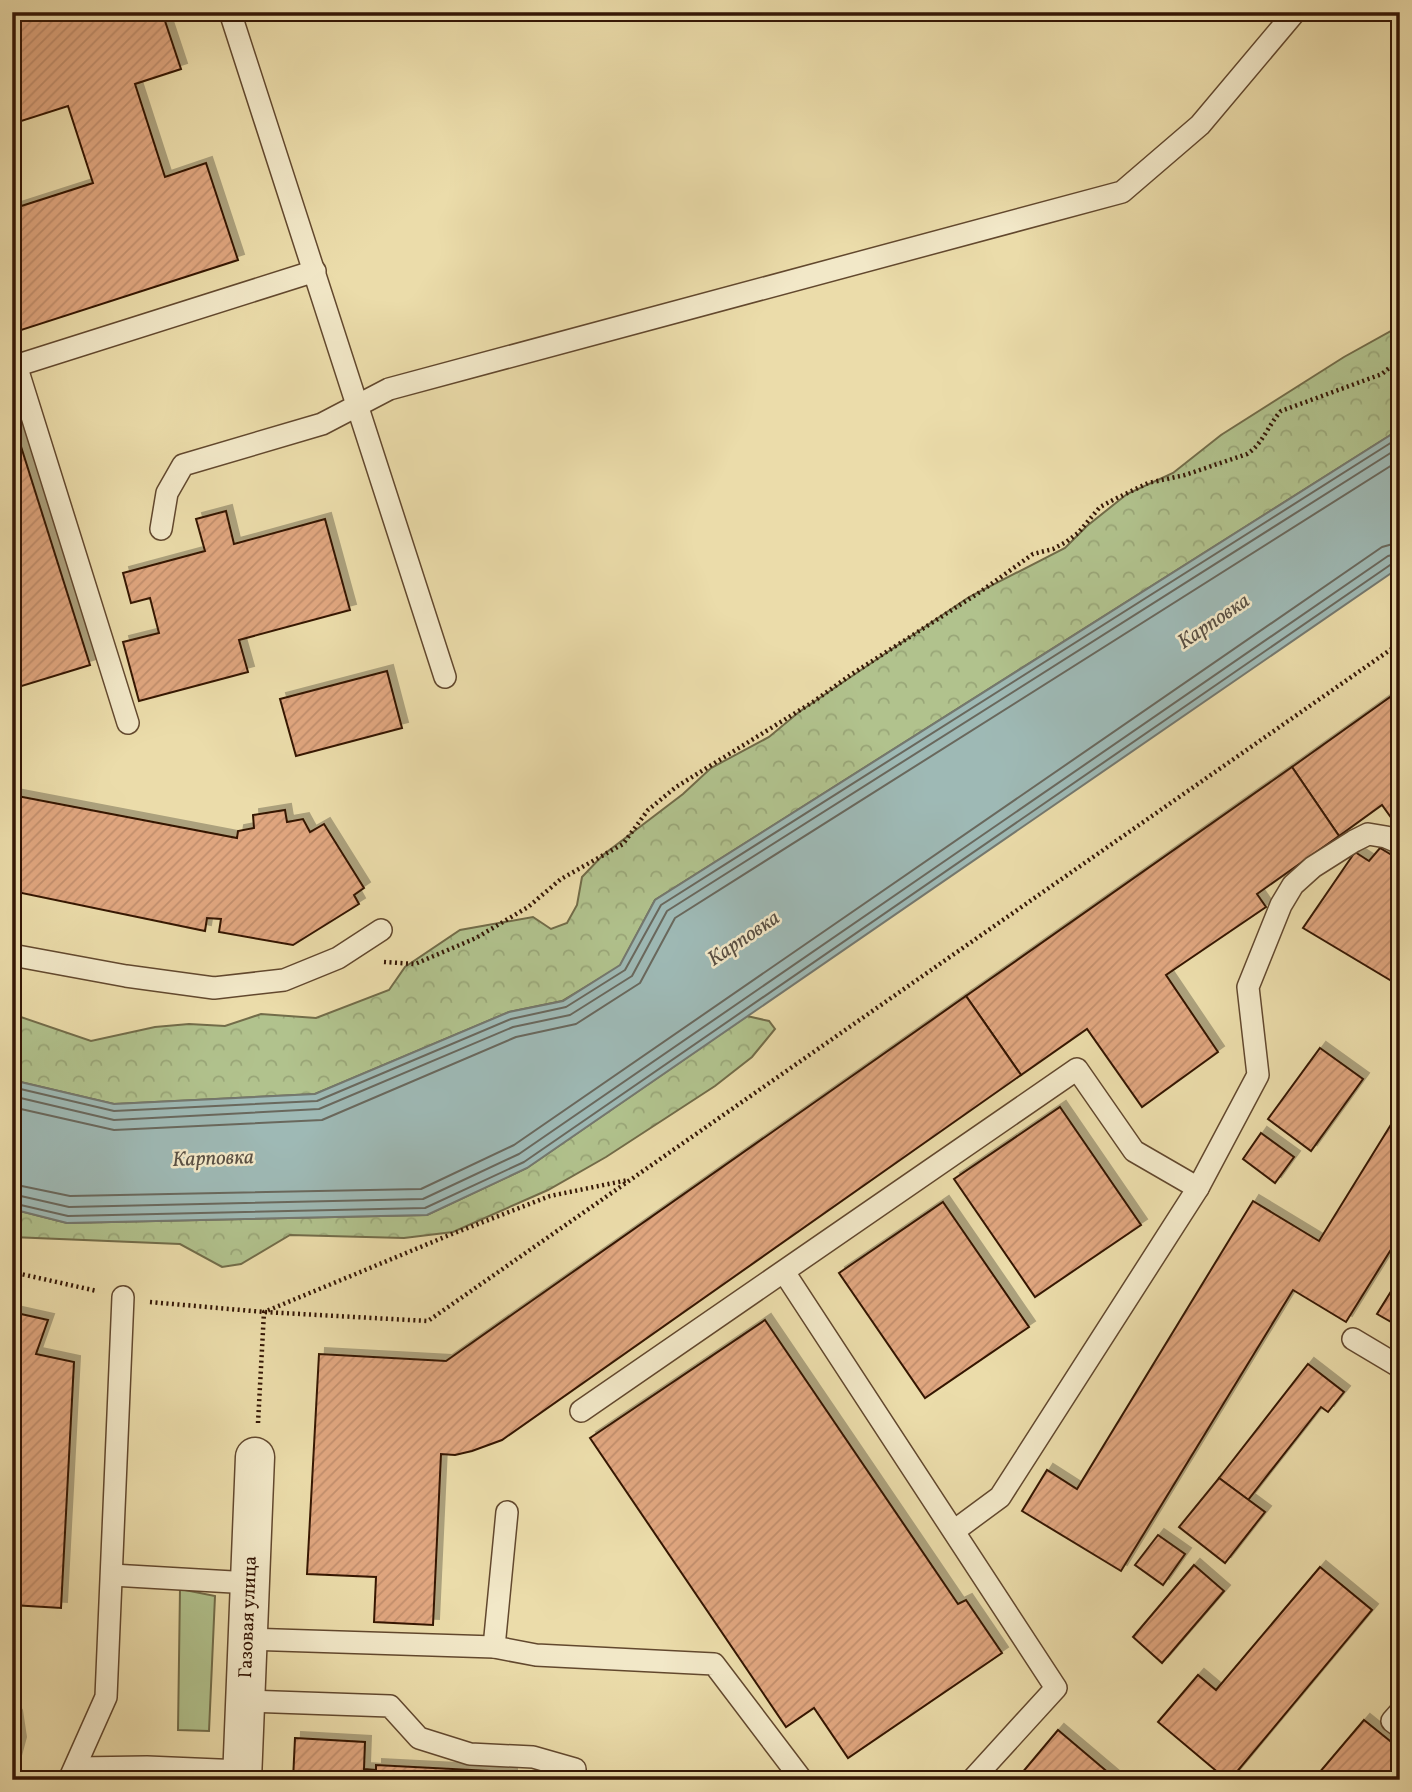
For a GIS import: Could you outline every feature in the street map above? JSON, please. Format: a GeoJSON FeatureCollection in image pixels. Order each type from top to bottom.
{"type":"FeatureCollection","features":[{"type":"Feature","properties":{"kind":"street","name":"Газовая улица"},"geometry":{"type":"LineString","coordinates":[[242,1775],[256,1457]]}},
{"type":"Feature","properties":{"kind":"lane"},"geometry":{"type":"LineString","coordinates":[[230,12],[445,677]]}},
{"type":"Feature","properties":{"kind":"lane"},"geometry":{"type":"LineString","coordinates":[[161,529],[167,493],[183,465],[322,424],[389,389],[1122,192],[1200,125],[1296,12]]}},
{"type":"Feature","properties":{"kind":"lane"},"geometry":{"type":"LineString","coordinates":[[128,723],[14,366],[315,271]]}},
{"type":"Feature","properties":{"kind":"lane"},"geometry":{"type":"LineString","coordinates":[[954,1531],[1000,1497],[1198,1188],[1258,1075],[1248,988],[1281,905],[1293,885],[1313,867],[1368,834],[1400,843]]}},
{"type":"Feature","properties":{"kind":"lane"},"geometry":{"type":"LineString","coordinates":[[12,955],[125,976],[214,988],[284,980],[338,958],[382,930]]}},
{"type":"Feature","properties":{"kind":"lane"},"geometry":{"type":"LineString","coordinates":[[581,1410],[1077,1069],[1134,1151],[1198,1188]]}},
{"type":"Feature","properties":{"kind":"lane"},"geometry":{"type":"LineString","coordinates":[[784,1272],[1056,1688],[972,1780]]}},
{"type":"Feature","properties":{"kind":"lane"},"geometry":{"type":"LineString","coordinates":[[123,1297],[106,1697],[73,1774],[147,1767],[242,1775]]}},
{"type":"Feature","properties":{"kind":"lane"},"geometry":{"type":"LineString","coordinates":[[1353,1339],[1400,1367]]}},
{"type":"Feature","properties":{"kind":"lane"},"geometry":{"type":"LineString","coordinates":[[494,1647],[507,1512]]}},
{"type":"Feature","properties":{"kind":"lane"},"geometry":{"type":"LineString","coordinates":[[112,1576],[250,1583]]}},
{"type":"Feature","properties":{"kind":"lane"},"geometry":{"type":"LineString","coordinates":[[248,1639],[494,1647],[536,1655],[715,1664],[802,1780]]}},
{"type":"Feature","properties":{"kind":"lane"},"geometry":{"type":"LineString","coordinates":[[245,1701],[390,1706],[419,1738],[470,1754],[533,1757],[575,1769],[574,1780]]}},
{"type":"Feature","properties":{"kind":"lane"},"geometry":{"type":"LineString","coordinates":[[1400,1712],[1392,1721],[1400,1727]]}},
{"type":"Feature","properties":{"kind":"path"},"geometry":{"type":"LineString","coordinates":[[338,958],[415,964],[475,938],[528,907],[561,878],[623,844],[648,810],[676,787],[813,702],[980,592],[1032,554],[1053,549],[1066,542],[1078,533],[1100,507],[1147,483],[1185,475],[1247,454],[1254,449],[1281,411],[1382,374],[1400,359]]}},
{"type":"Feature","properties":{"kind":"path"},"geometry":{"type":"LineString","coordinates":[[12,1272],[155,1303],[428,1321],[1400,643]]}},
{"type":"Feature","properties":{"kind":"path"},"geometry":{"type":"LineString","coordinates":[[264,1312],[551,1196],[632,1179]]}},
{"type":"Feature","properties":{"kind":"path"},"geometry":{"type":"LineString","coordinates":[[256,1457],[264,1312]]}},
{"type":"Feature","properties":{"kind":"green space"},"geometry":{"type":"Polygon","coordinates":[[[1400,326],[1400,429],[655,900],[620,966],[562,1001],[509,1012],[315,1094],[114,1104],[12,1080],[12,1014],[91,1041],[155,1027],[189,1024],[225,1026],[261,1014],[316,1018],[389,990],[405,967],[460,930],[533,917],[551,929],[567,923],[577,905],[582,877],[603,855],[683,794],[711,768],[769,737],[799,712],[969,597],[1065,548],[1087,526],[1127,494],[1173,473],[1221,435],[1344,357],[1400,326]]]}},
{"type":"Feature","properties":{"kind":"green space"},"geometry":{"type":"Polygon","coordinates":[[[747,1016],[769,1021],[775,1029],[752,1057],[715,1086],[606,1157],[548,1190],[453,1232],[404,1238],[290,1235],[241,1264],[222,1267],[180,1244],[12,1237],[12,1209],[67,1223],[427,1215],[527,1168],[747,1016]]]}},
{"type":"Feature","properties":{"kind":"green space"},"geometry":{"type":"Polygon","coordinates":[[[180,1589],[215,1596],[209,1731],[178,1730],[180,1589]]]}},
{"type":"Feature","properties":{"kind":"water","name":"Карповка"},"geometry":{"type":"Polygon","coordinates":[[[1400,429],[1400,567],[527,1168],[427,1215],[67,1223],[12,1209],[12,1080],[114,1104],[315,1094],[509,1012],[563,1001],[620,965],[655,900],[1400,429]]]}},
{"type":"Feature","properties":{"kind":"building"},"geometry":{"type":"Polygon","coordinates":[[[12,12],[162,12],[181,69],[135,84],[165,177],[206,163],[238,260],[12,333],[12,209],[93,183],[68,106],[12,124],[12,12]]]}},
{"type":"Feature","properties":{"kind":"building"},"geometry":{"type":"Polygon","coordinates":[[[12,418],[90,665],[12,689],[12,418]]]}},
{"type":"Feature","properties":{"kind":"building"},"geometry":{"type":"Polygon","coordinates":[[[226,511],[234,544],[325,519],[350,610],[239,640],[248,672],[139,701],[123,642],[159,633],[150,598],[131,603],[123,573],[205,551],[196,519],[226,511]]]}},
{"type":"Feature","properties":{"kind":"building"},"geometry":{"type":"Polygon","coordinates":[[[387,671],[402,728],[296,756],[280,699],[387,671]]]}},
{"type":"Feature","properties":{"kind":"building"},"geometry":{"type":"Polygon","coordinates":[[[1400,690],[1400,824],[1397,826],[1382,805],[1339,836],[1292,767],[1400,690]]]}},
{"type":"Feature","properties":{"kind":"building"},"geometry":{"type":"Polygon","coordinates":[[[1292,767],[1339,836],[1257,894],[1266,907],[1166,975],[1218,1052],[1142,1107],[1087,1029],[1021,1075],[966,996],[1292,767]]]}},
{"type":"Feature","properties":{"kind":"building"},"geometry":{"type":"Polygon","coordinates":[[[12,795],[237,838],[238,831],[254,828],[253,815],[285,810],[287,822],[303,819],[310,832],[324,824],[364,888],[354,895],[359,904],[293,945],[219,932],[221,919],[207,918],[205,931],[12,891],[12,795]]]}},
{"type":"Feature","properties":{"kind":"building"},"geometry":{"type":"Polygon","coordinates":[[[1380,848],[1400,860],[1400,986],[1303,928],[1355,852],[1369,861],[1380,848]]]}},
{"type":"Feature","properties":{"kind":"building"},"geometry":{"type":"Polygon","coordinates":[[[966,996],[1021,1075],[502,1440],[455,1455],[441,1454],[433,1625],[374,1622],[376,1577],[307,1574],[319,1354],[446,1361],[966,996]]]}},
{"type":"Feature","properties":{"kind":"building"},"geometry":{"type":"Polygon","coordinates":[[[1320,1048],[1363,1079],[1311,1151],[1268,1119],[1320,1048]]]}},
{"type":"Feature","properties":{"kind":"building"},"geometry":{"type":"Polygon","coordinates":[[[1060,1107],[1141,1225],[1035,1297],[954,1179],[1060,1107]]]}},
{"type":"Feature","properties":{"kind":"building"},"geometry":{"type":"Polygon","coordinates":[[[1400,1110],[1400,1235],[1346,1322],[1293,1290],[1121,1571],[1022,1511],[1047,1470],[1077,1489],[1253,1201],[1319,1241],[1400,1110]]]}},
{"type":"Feature","properties":{"kind":"building"},"geometry":{"type":"Polygon","coordinates":[[[1261,1133],[1294,1157],[1275,1183],[1243,1159],[1261,1133]]]}},
{"type":"Feature","properties":{"kind":"building"},"geometry":{"type":"Polygon","coordinates":[[[943,1202],[1029,1327],[925,1398],[839,1273],[943,1202]]]}},
{"type":"Feature","properties":{"kind":"building"},"geometry":{"type":"Polygon","coordinates":[[[1400,1277],[1400,1327],[1377,1314],[1400,1277]]]}},
{"type":"Feature","properties":{"kind":"building"},"geometry":{"type":"Polygon","coordinates":[[[12,1312],[48,1320],[36,1354],[74,1362],[61,1608],[12,1605],[12,1312]]]}},
{"type":"Feature","properties":{"kind":"building"},"geometry":{"type":"Polygon","coordinates":[[[765,1320],[958,1604],[966,1600],[1002,1653],[848,1758],[814,1708],[786,1727],[590,1438],[765,1320]]]}},
{"type":"Feature","properties":{"kind":"building"},"geometry":{"type":"Polygon","coordinates":[[[1308,1364],[1344,1392],[1328,1412],[1321,1407],[1248,1500],[1219,1478],[1308,1364]]]}},
{"type":"Feature","properties":{"kind":"building"},"geometry":{"type":"Polygon","coordinates":[[[1219,1478],[1265,1512],[1225,1563],[1179,1527],[1219,1478]]]}},
{"type":"Feature","properties":{"kind":"building"},"geometry":{"type":"Polygon","coordinates":[[[1158,1535],[1185,1554],[1163,1585],[1135,1565],[1158,1535]]]}},
{"type":"Feature","properties":{"kind":"building"},"geometry":{"type":"Polygon","coordinates":[[[1194,1565],[1224,1591],[1162,1663],[1133,1637],[1194,1565]]]}},
{"type":"Feature","properties":{"kind":"building"},"geometry":{"type":"Polygon","coordinates":[[[1320,1567],[1372,1610],[1230,1780],[1227,1780],[1158,1722],[1198,1675],[1216,1690],[1320,1567]]]}},
{"type":"Feature","properties":{"kind":"building"},"geometry":{"type":"Polygon","coordinates":[[[12,1710],[16,1716],[20,1743],[12,1773],[12,1710]]]}},
{"type":"Feature","properties":{"kind":"building"},"geometry":{"type":"Polygon","coordinates":[[[1364,1720],[1400,1749],[1400,1780],[1313,1780],[1364,1720]]]}},
{"type":"Feature","properties":{"kind":"building"},"geometry":{"type":"Polygon","coordinates":[[[1058,1730],[1117,1780],[1016,1780],[1058,1730]]]}},
{"type":"Feature","properties":{"kind":"building"},"geometry":{"type":"Polygon","coordinates":[[[295,1738],[365,1742],[364,1769],[376,1770],[376,1765],[511,1772],[511,1780],[293,1780],[295,1738]]]}}]}
